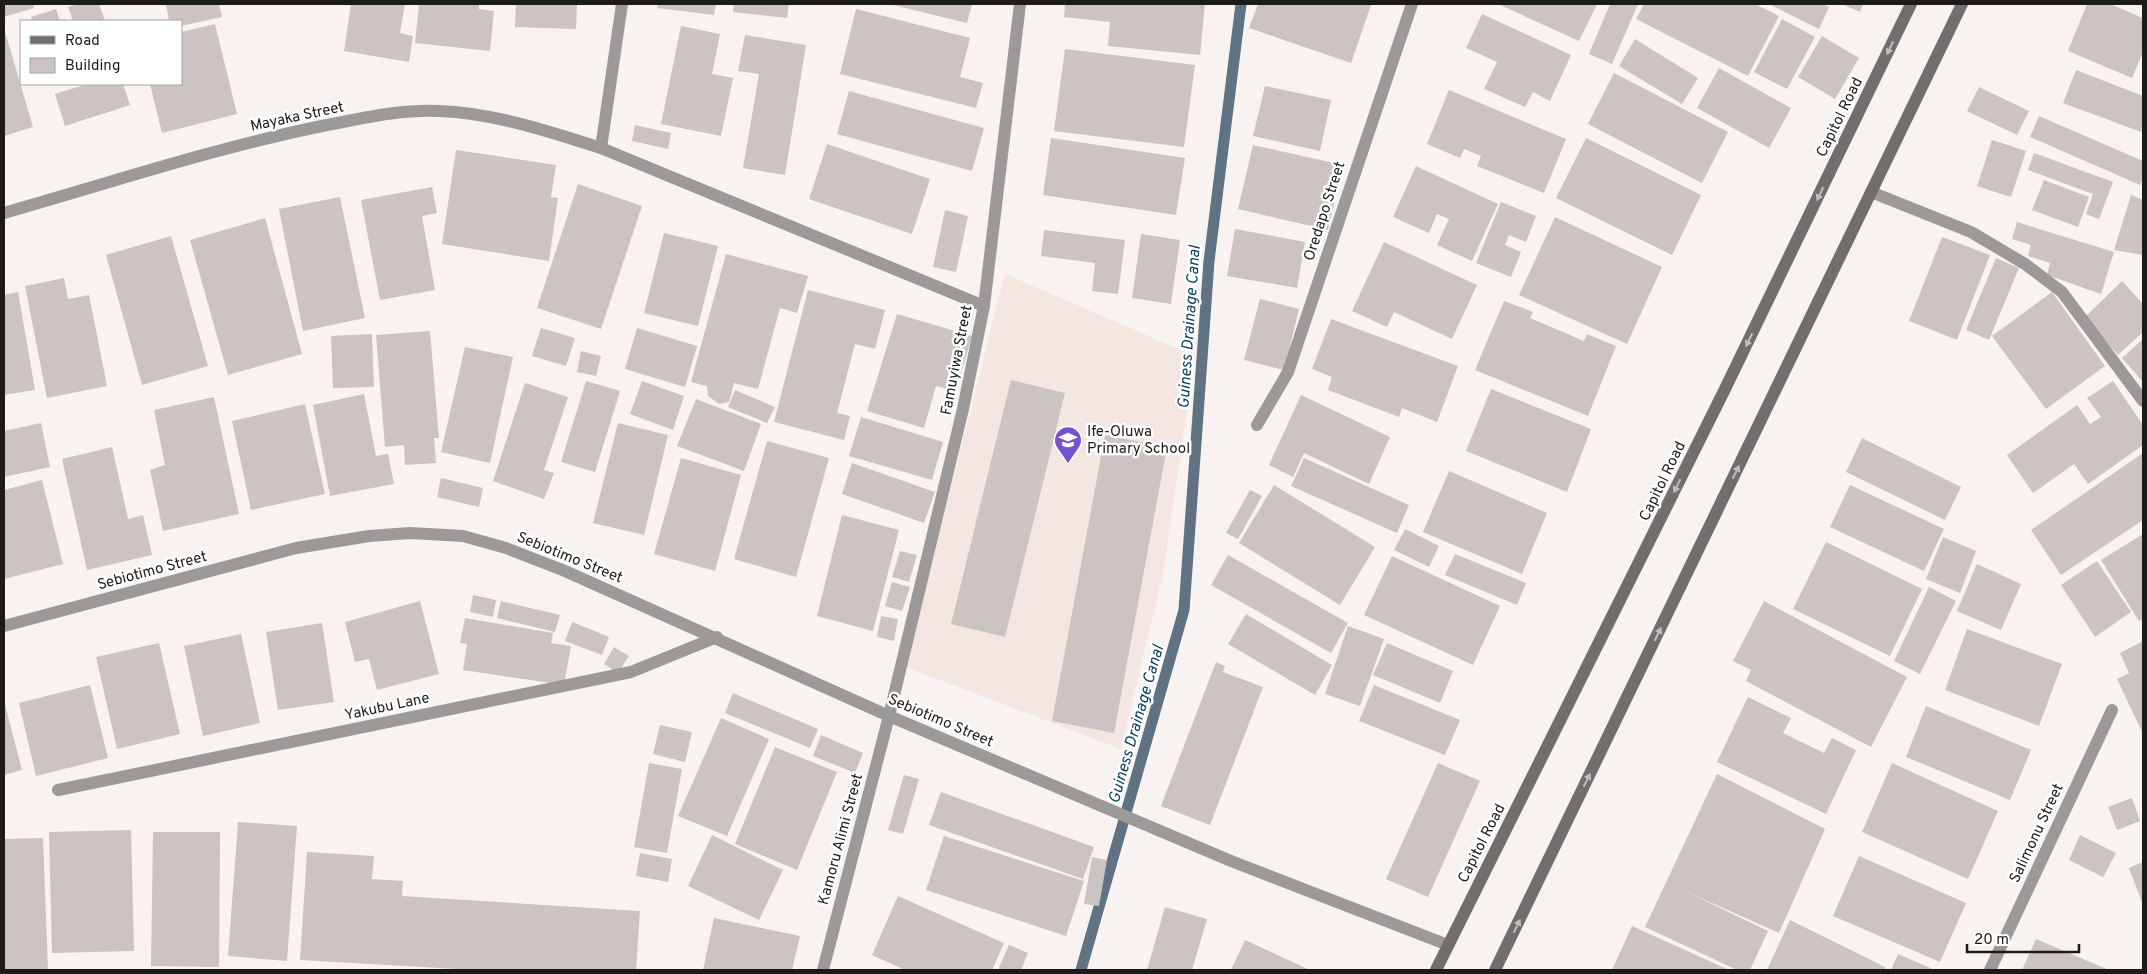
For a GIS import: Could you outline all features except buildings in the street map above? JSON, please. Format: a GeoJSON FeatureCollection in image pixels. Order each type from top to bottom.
{"type":"FeatureCollection","features":[{"type":"Feature","properties":{"kind":"main road","name":"Capitol Road"},"geometry":{"type":"LineString","coordinates":[[1436,970],[1726,389],[1911,4]]}},
{"type":"Feature","properties":{"kind":"main road"},"geometry":{"type":"LineString","coordinates":[[1495,970],[1962,4]]}},
{"type":"Feature","properties":{"kind":"street"},"geometry":{"type":"LineString","coordinates":[[601,148],[622,4]]}},
{"type":"Feature","properties":{"kind":"street","name":"Famuyiwa Street"},"geometry":{"type":"LineString","coordinates":[[889,716],[963,410],[984,306],[1020,4]]}},
{"type":"Feature","properties":{"kind":"street","name":"Oredapo Street"},"geometry":{"type":"LineString","coordinates":[[1257,425],[1288,372],[1412,4]]}},
{"type":"Feature","properties":{"kind":"street","name":"Mayaka Street"},"geometry":{"type":"LineString","coordinates":[[4,213],[272,136],[377,115],[438,111],[487,116],[539,128],[601,148],[984,306]]}},
{"type":"Feature","properties":{"kind":"street"},"geometry":{"type":"LineString","coordinates":[[1871,192],[1971,232],[2025,264],[2062,292],[2143,401]]}},
{"type":"Feature","properties":{"kind":"street","name":"Sebiotimo Street"},"geometry":{"type":"LineString","coordinates":[[4,626],[296,548],[369,536],[410,533],[463,536],[506,548],[718,637],[889,716],[1231,861],[1448,945]]}},
{"type":"Feature","properties":{"kind":"street","name":"Yakubu Lane"},"geometry":{"type":"LineString","coordinates":[[58,790],[631,672],[718,637]]}},
{"type":"Feature","properties":{"kind":"street","name":"Salimonu Street"},"geometry":{"type":"LineString","coordinates":[[1990,970],[2112,710]]}},
{"type":"Feature","properties":{"kind":"street","name":"Kamoru Alimi Street"},"geometry":{"type":"LineString","coordinates":[[823,970],[889,716]]}},
{"type":"Feature","properties":{"kind":"shaded area","name":"Ife-Oluwa Primary School"},"geometry":{"type":"Polygon","coordinates":[[[1005,274],[1195,356],[1163,573],[1121,749],[906,667],[1005,274]]]}},
{"type":"Feature","properties":{"kind":"waterway","name":"Guiness Drainage Canal"},"geometry":{"type":"LineString","coordinates":[[1081,970],[1184,610],[1209,261],[1241,4]]}},
{"type":"Feature","properties":{"kind":"place","name":"Ife-Oluwa Primary School"},"geometry":{"type":"Point","coordinates":[1068,464]}}]}
